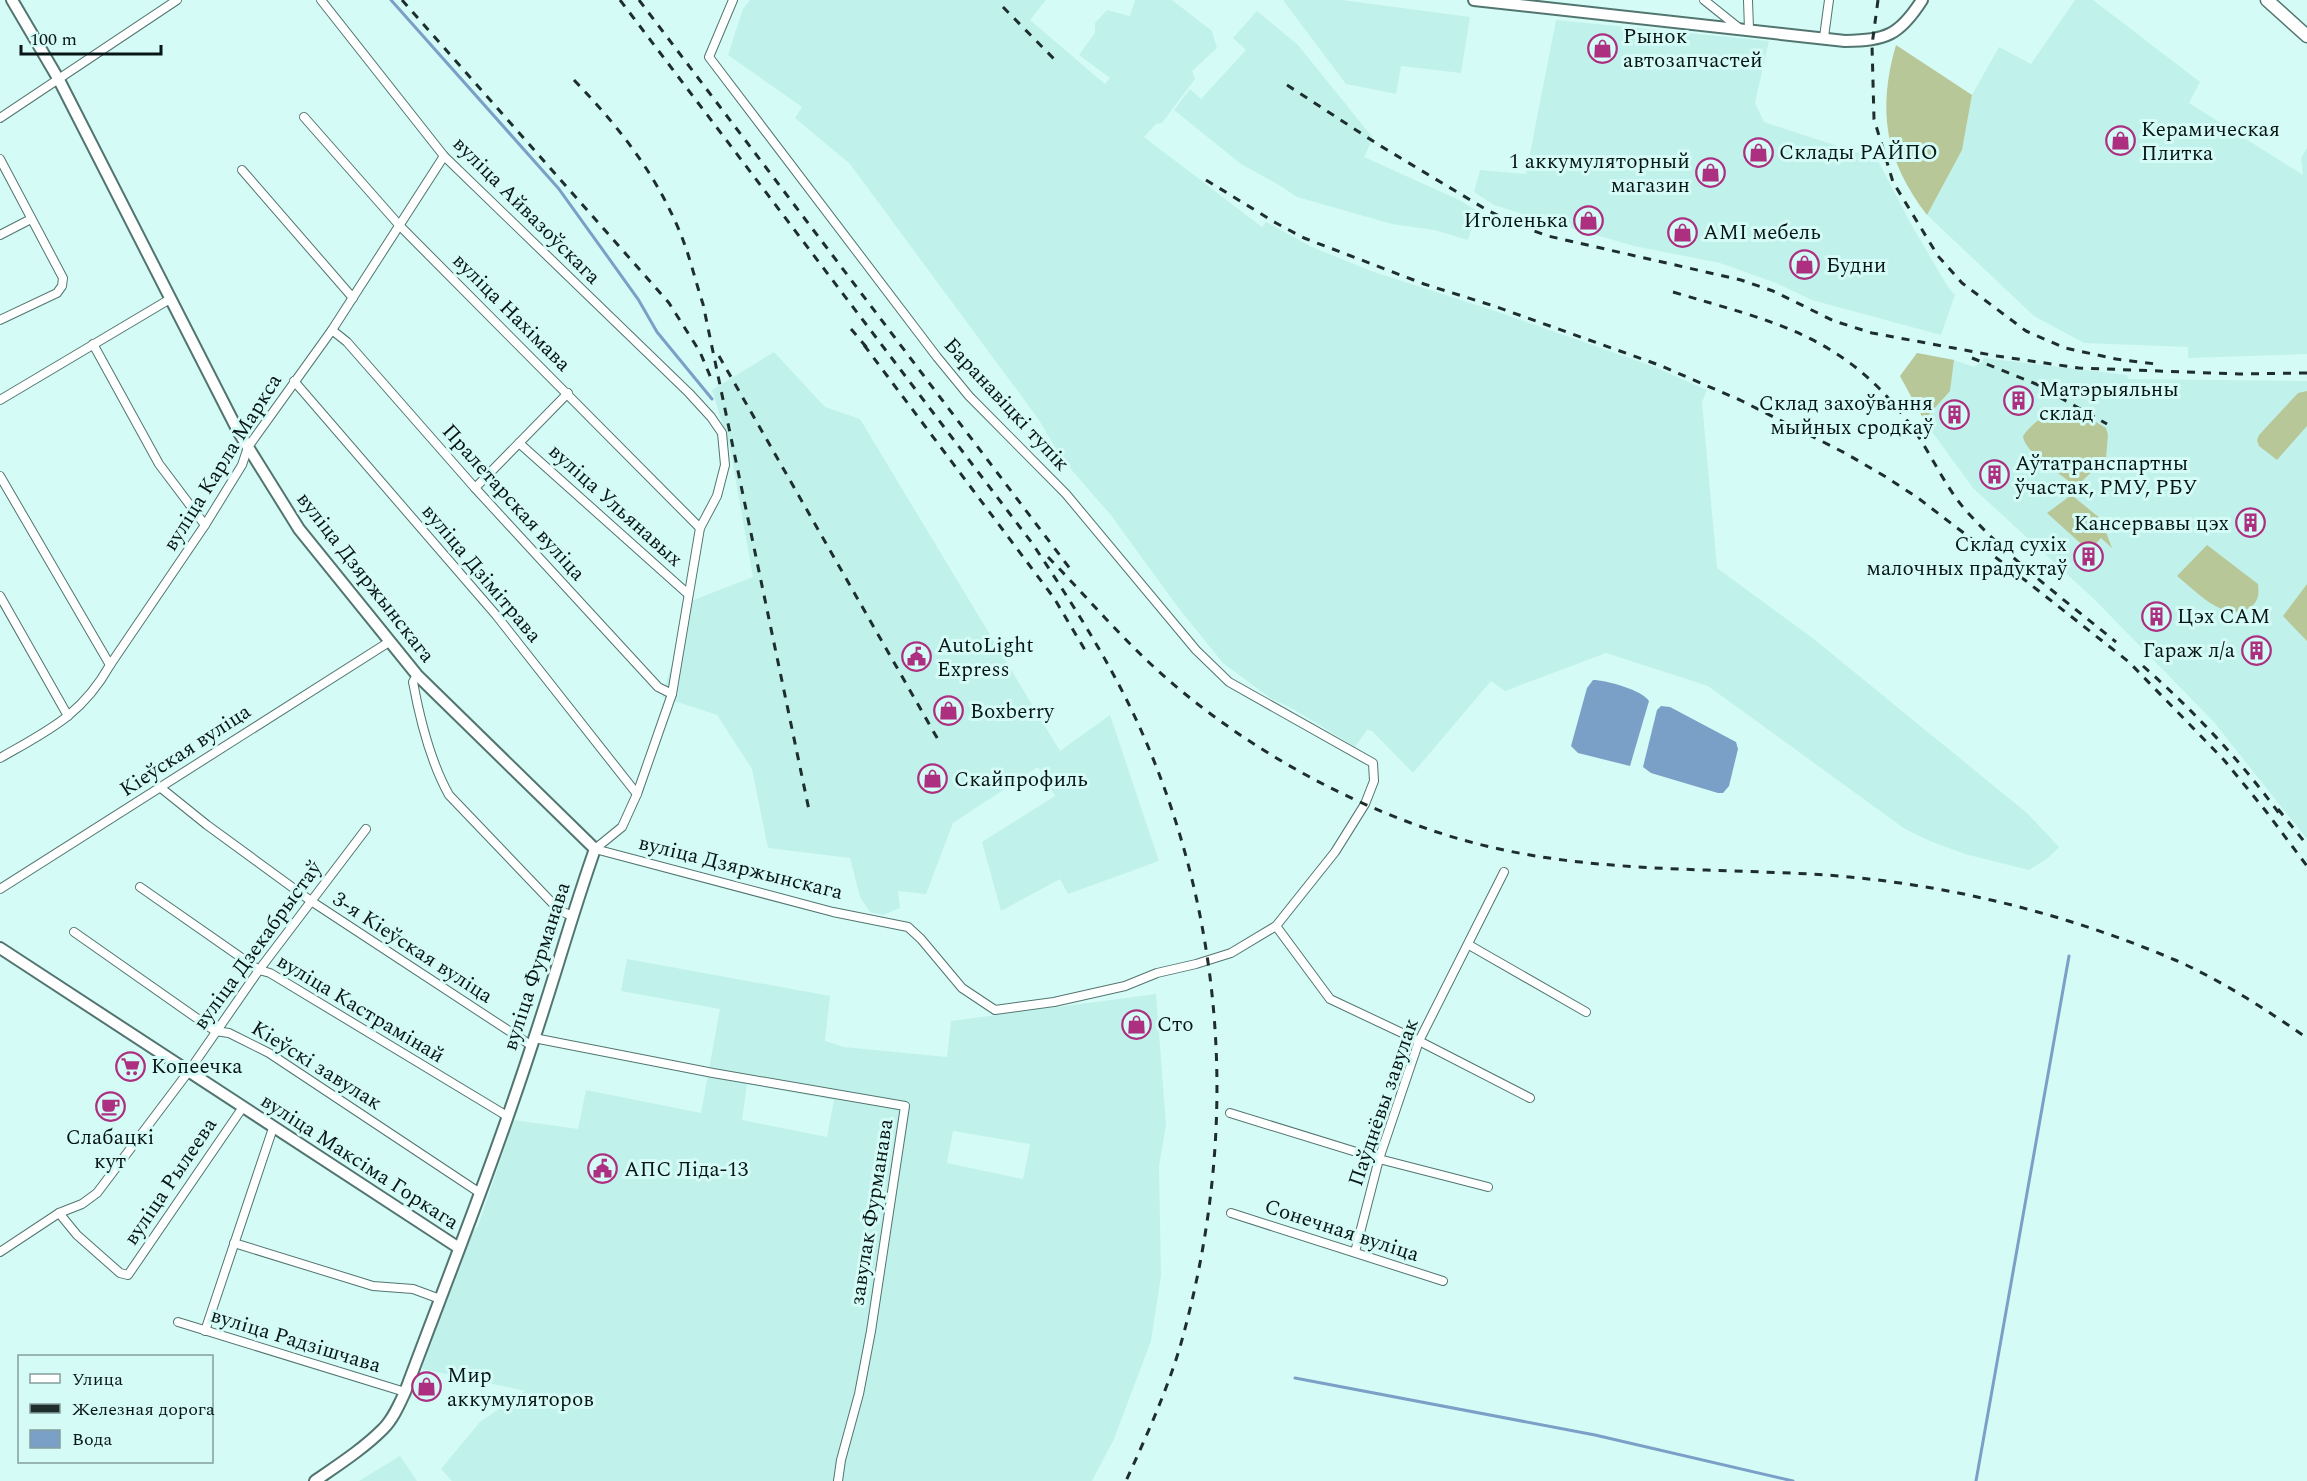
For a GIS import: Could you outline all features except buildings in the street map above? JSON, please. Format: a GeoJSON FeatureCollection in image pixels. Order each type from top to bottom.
{"type":"FeatureCollection","features":[{"type":"Feature","properties":{"kind":"main road"},"geometry":{"type":"LineString","coordinates":[[2267,0],[2307,36]]}},
{"type":"Feature","properties":{"kind":"street","name":"вуліца Дзяржынскага"},"geometry":{"type":"LineString","coordinates":[[12,0],[59,80],[248,447],[298,529],[417,675],[595,849],[833,912],[908,927],[962,988],[995,1010],[1053,1002],[1125,986],[1157,973],[1232,953],[1276,926]]}},
{"type":"Feature","properties":{"kind":"street"},"geometry":{"type":"LineString","coordinates":[[0,118],[177,0]]}},
{"type":"Feature","properties":{"kind":"street","name":"вуліца Айвазоўскага"},"geometry":{"type":"LineString","coordinates":[[321,0],[444,156],[711,417],[722,433],[725,465],[717,496],[700,528]]}},
{"type":"Feature","properties":{"kind":"street","name":"Баранавіцкі тупік"},"geometry":{"type":"LineString","coordinates":[[733,0],[709,57],[969,396],[1066,494],[1196,650],[1229,682],[1373,763],[1374,781],[1365,804],[1335,852],[1276,926]]}},
{"type":"Feature","properties":{"kind":"street"},"geometry":{"type":"LineString","coordinates":[[1474,0],[1845,41],[1874,40],[1888,36],[1914,13],[1922,0]]}},
{"type":"Feature","properties":{"kind":"street"},"geometry":{"type":"LineString","coordinates":[[1704,0],[1744,29]]}},
{"type":"Feature","properties":{"kind":"street"},"geometry":{"type":"LineString","coordinates":[[1744,29],[1748,0]]}},
{"type":"Feature","properties":{"kind":"street"},"geometry":{"type":"LineString","coordinates":[[1824,37],[1829,0]]}},
{"type":"Feature","properties":{"kind":"street","name":"вуліца Нахімава"},"geometry":{"type":"LineString","coordinates":[[304,117],[400,226],[700,528]]}},
{"type":"Feature","properties":{"kind":"street","name":"вуліца Карла Маркса"},"geometry":{"type":"LineString","coordinates":[[1,755],[68,716],[84,703],[99,684],[205,525],[242,465],[248,447],[332,330],[444,156]]}},
{"type":"Feature","properties":{"kind":"street"},"geometry":{"type":"LineString","coordinates":[[0,159],[63,278],[62,286],[57,293],[0,320]]}},
{"type":"Feature","properties":{"kind":"street"},"geometry":{"type":"LineString","coordinates":[[242,170],[353,298]]}},
{"type":"Feature","properties":{"kind":"street"},"geometry":{"type":"LineString","coordinates":[[0,235],[31,219]]}},
{"type":"Feature","properties":{"kind":"street"},"geometry":{"type":"LineString","coordinates":[[0,400],[170,299]]}},
{"type":"Feature","properties":{"kind":"street","name":"Пралетарская вуліца"},"geometry":{"type":"LineString","coordinates":[[332,330],[346,342],[475,488],[658,687],[672,694]]}},
{"type":"Feature","properties":{"kind":"street"},"geometry":{"type":"LineString","coordinates":[[93,344],[159,464],[205,525]]}},
{"type":"Feature","properties":{"kind":"street","name":"вуліца Дзімітрава"},"geometry":{"type":"LineString","coordinates":[[294,381],[496,615],[637,794]]}},
{"type":"Feature","properties":{"kind":"street"},"geometry":{"type":"LineString","coordinates":[[475,488],[568,393]]}},
{"type":"Feature","properties":{"kind":"street","name":"вуліца Ульянавых"},"geometry":{"type":"LineString","coordinates":[[519,443],[688,594]]}},
{"type":"Feature","properties":{"kind":"street"},"geometry":{"type":"LineString","coordinates":[[0,476],[111,664]]}},
{"type":"Feature","properties":{"kind":"street"},"geometry":{"type":"LineString","coordinates":[[595,849],[622,827],[637,794],[672,694],[700,528]]}},
{"type":"Feature","properties":{"kind":"street"},"geometry":{"type":"LineString","coordinates":[[0,596],[68,716]]}},
{"type":"Feature","properties":{"kind":"street","name":"Кіеўская вуліца"},"geometry":{"type":"LineString","coordinates":[[0,889],[389,642]]}},
{"type":"Feature","properties":{"kind":"street"},"geometry":{"type":"LineString","coordinates":[[417,675],[413,682],[416,697],[432,757],[449,795],[559,910],[572,916]]}},
{"type":"Feature","properties":{"kind":"street","name":"3-я Кіеўская вуліца"},"geometry":{"type":"LineString","coordinates":[[161,788],[207,825],[311,901],[533,1042]]}},
{"type":"Feature","properties":{"kind":"street","name":"вуліца Дзекабрыстаў"},"geometry":{"type":"LineString","coordinates":[[59,1213],[82,1204],[98,1194],[189,1071],[259,970],[366,829]]}},
{"type":"Feature","properties":{"kind":"street","name":"вуліца Фурманава"},"geometry":{"type":"LineString","coordinates":[[315,1481],[344,1461],[384,1428],[405,1392],[480,1193],[533,1042],[595,849]]}},
{"type":"Feature","properties":{"kind":"street","name":"Паўднёвы завулак"},"geometry":{"type":"LineString","coordinates":[[1355,1252],[1379,1159],[1419,1041],[1504,872]]}},
{"type":"Feature","properties":{"kind":"street","name":"вуліца Кастрамінай"},"geometry":{"type":"LineString","coordinates":[[140,887],[259,970],[270,973],[507,1116]]}},
{"type":"Feature","properties":{"kind":"street"},"geometry":{"type":"LineString","coordinates":[[1276,926],[1330,999],[1419,1041],[1530,1098]]}},
{"type":"Feature","properties":{"kind":"street","name":"Кіеўскі завулак"},"geometry":{"type":"LineString","coordinates":[[74,932],[215,1031],[229,1033],[269,1053],[434,1160],[480,1193]]}},
{"type":"Feature","properties":{"kind":"street"},"geometry":{"type":"LineString","coordinates":[[1469,945],[1587,1012]]}},
{"type":"Feature","properties":{"kind":"street","name":"вуліца Максіма Горкага"},"geometry":{"type":"LineString","coordinates":[[0,948],[459,1248]]}},
{"type":"Feature","properties":{"kind":"street","name":"завулак Фурманава"},"geometry":{"type":"LineString","coordinates":[[533,1042],[905,1106],[871,1331],[859,1394],[841,1460],[838,1481]]}},
{"type":"Feature","properties":{"kind":"street","name":"вуліца Рылеева"},"geometry":{"type":"LineString","coordinates":[[59,1213],[77,1235],[120,1273],[128,1275],[243,1107]]}},
{"type":"Feature","properties":{"kind":"street"},"geometry":{"type":"LineString","coordinates":[[1230,1113],[1379,1159],[1488,1187]]}},
{"type":"Feature","properties":{"kind":"street"},"geometry":{"type":"LineString","coordinates":[[205,1330],[273,1128]]}},
{"type":"Feature","properties":{"kind":"street"},"geometry":{"type":"LineString","coordinates":[[0,1252],[59,1213]]}},
{"type":"Feature","properties":{"kind":"street","name":"Сонечная вуліца"},"geometry":{"type":"LineString","coordinates":[[1231,1213],[1443,1281]]}},
{"type":"Feature","properties":{"kind":"street"},"geometry":{"type":"LineString","coordinates":[[234,1243],[373,1286],[413,1289],[440,1299]]}},
{"type":"Feature","properties":{"kind":"street","name":"вуліца Радзішчава"},"geometry":{"type":"LineString","coordinates":[[178,1322],[405,1392]]}},
{"type":"Feature","properties":{"kind":"shaded area"},"geometry":{"type":"Polygon","coordinates":[[[750,0],[1046,0],[1030,20],[1105,84],[1110,78],[1079,55],[1095,33],[1095,23],[1107,10],[1130,16],[1135,0],[1172,0],[1212,31],[1217,48],[1192,71],[1195,79],[1162,123],[1156,124],[1144,137],[1262,227],[1266,222],[1312,247],[1371,271],[1498,312],[1652,366],[1707,390],[1702,402],[1717,568],[1815,640],[2027,813],[2059,847],[2048,858],[2029,870],[1965,854],[1930,841],[1905,829],[1708,686],[1606,653],[1505,691],[1491,681],[1413,773],[1372,731],[1367,730],[1355,747],[1293,709],[1270,698],[1223,663],[1177,606],[1110,514],[1062,459],[1039,420],[850,164],[795,118],[802,107],[728,55],[743,9],[750,0]]]}},
{"type":"Feature","properties":{"kind":"shaded area"},"geometry":{"type":"Polygon","coordinates":[[[1283,0],[1342,0],[1470,17],[1461,73],[1401,66],[1396,94],[1346,84],[1283,0]]]}},
{"type":"Feature","properties":{"kind":"shaded area"},"geometry":{"type":"Polygon","coordinates":[[[2075,0],[2093,0],[2200,82],[2189,103],[2303,175],[2301,158],[2307,148],[2307,354],[2188,358],[2188,347],[2084,343],[2034,316],[1927,215],[1962,150],[1972,95],[1999,47],[2031,64],[2075,0]]]}},
{"type":"Feature","properties":{"kind":"shaded area"},"geometry":{"type":"Polygon","coordinates":[[[1257,11],[1298,45],[1373,138],[1364,157],[1457,199],[1457,201],[1458,199],[1477,211],[1468,240],[1434,230],[1392,224],[1297,197],[1241,164],[1174,110],[1190,89],[1201,99],[1246,50],[1233,38],[1257,11]]]}},
{"type":"Feature","properties":{"kind":"shaded area"},"geometry":{"type":"Polygon","coordinates":[[[1556,20],[1769,41],[1755,103],[1764,122],[1877,159],[1911,224],[1955,295],[1941,335],[1812,300],[1776,283],[1720,263],[1634,246],[1532,217],[1494,205],[1474,192],[1480,170],[1526,174],[1556,20]]]}},
{"type":"Feature","properties":{"kind":"shaded area"},"geometry":{"type":"Polygon","coordinates":[[[774,352],[825,407],[860,419],[1060,751],[1110,715],[1159,861],[1068,894],[1060,879],[1001,911],[982,842],[1055,796],[1038,767],[953,823],[926,894],[898,891],[900,908],[883,915],[870,912],[860,897],[850,858],[768,848],[752,769],[717,715],[662,697],[691,601],[753,577],[730,448],[712,390],[774,352]]]}},
{"type":"Feature","properties":{"kind":"shaded area"},"geometry":{"type":"Polygon","coordinates":[[[1917,353],[1954,360],[1974,367],[1984,358],[2127,375],[2128,379],[2307,381],[2307,839],[2213,721],[2093,598],[1973,488],[1930,429],[1900,376],[1917,353]]]}},
{"type":"Feature","properties":{"kind":"shaded area"},"geometry":{"type":"Polygon","coordinates":[[[627,959],[830,996],[825,1041],[844,1047],[947,1057],[951,1021],[1156,994],[1166,1125],[1159,1166],[1161,1276],[1151,1341],[1114,1439],[1092,1481],[452,1481],[441,1469],[480,1422],[525,1391],[422,1369],[465,1243],[478,1226],[514,1120],[578,1129],[586,1090],[701,1113],[720,1009],[621,991],[627,959]],[[747,1084],[742,1120],[827,1137],[834,1100],[747,1084]],[[953,1131],[947,1163],[1023,1179],[1030,1144],[953,1131]]]}},
{"type":"Feature","properties":{"kind":"shaded area"},"geometry":{"type":"Polygon","coordinates":[[[400,1456],[417,1481],[359,1481],[400,1456]]]}},
{"type":"Feature","properties":{"kind":"green space"},"geometry":{"type":"Polygon","coordinates":[[[1896,45],[1972,95],[1962,150],[1927,215],[1902,175],[1889,134],[1886,113],[1887,91],[1896,45]]]}},
{"type":"Feature","properties":{"kind":"green space"},"geometry":{"type":"Polygon","coordinates":[[[1917,353],[1954,360],[1950,391],[1924,420],[1900,376],[1917,353]]]}},
{"type":"Feature","properties":{"kind":"green space"},"geometry":{"type":"Polygon","coordinates":[[[2307,391],[2307,426],[2277,460],[2259,446],[2257,440],[2259,435],[2298,393],[2307,391]]]}},
{"type":"Feature","properties":{"kind":"green space"},"geometry":{"type":"Polygon","coordinates":[[[2074,409],[2106,428],[2108,435],[2106,458],[2076,487],[2037,457],[2025,443],[2023,436],[2033,424],[2046,416],[2074,409]]]}},
{"type":"Feature","properties":{"kind":"green space"},"geometry":{"type":"Polygon","coordinates":[[[2070,496],[2101,519],[2112,548],[2101,538],[2089,551],[2047,513],[2070,496]]]}},
{"type":"Feature","properties":{"kind":"green space"},"geometry":{"type":"Polygon","coordinates":[[[2207,545],[2258,584],[2258,596],[2252,606],[2242,611],[2232,612],[2222,609],[2202,597],[2177,576],[2207,545]]]}},
{"type":"Feature","properties":{"kind":"green space"},"geometry":{"type":"Polygon","coordinates":[[[2307,584],[2307,641],[2283,616],[2307,584]]]}},
{"type":"Feature","properties":{"kind":"water"},"geometry":{"type":"Polygon","coordinates":[[[1593,680],[1623,686],[1639,693],[1649,701],[1630,766],[1578,753],[1571,746],[1587,688],[1593,680]]]}},
{"type":"Feature","properties":{"kind":"water"},"geometry":{"type":"Polygon","coordinates":[[[1661,706],[1670,707],[1736,742],[1738,749],[1729,786],[1723,793],[1651,773],[1643,767],[1657,710],[1661,706]]]}},
{"type":"Feature","properties":{"kind":"waterway"},"geometry":{"type":"LineString","coordinates":[[391,0],[559,189],[638,299],[657,332],[712,399]]}},
{"type":"Feature","properties":{"kind":"waterway"},"geometry":{"type":"LineString","coordinates":[[1976,1481],[2069,956]]}},
{"type":"Feature","properties":{"kind":"waterway"},"geometry":{"type":"LineString","coordinates":[[1295,1378],[1595,1435],[1793,1481]]}},
{"type":"Feature","properties":{"kind":"railway"},"geometry":{"type":"LineString","coordinates":[[402,0],[669,303],[700,352],[713,383]]}},
{"type":"Feature","properties":{"kind":"railway"},"geometry":{"type":"LineString","coordinates":[[620,0],[1032,543],[1078,614],[1120,686],[1144,737],[1172,811],[1194,886],[1208,962],[1216,1039],[1217,1116],[1211,1193],[1199,1270],[1180,1347],[1162,1398],[1126,1481]]}},
{"type":"Feature","properties":{"kind":"railway"},"geometry":{"type":"LineString","coordinates":[[639,0],[1071,570]]}},
{"type":"Feature","properties":{"kind":"railway"},"geometry":{"type":"LineString","coordinates":[[1878,0],[1872,45],[1874,119],[1893,182],[1938,256],[1962,283],[2026,331],[2065,348],[2116,359],[2156,364]]}},
{"type":"Feature","properties":{"kind":"railway"},"geometry":{"type":"LineString","coordinates":[[1003,7],[1057,62]]}},
{"type":"Feature","properties":{"kind":"railway"},"geometry":{"type":"LineString","coordinates":[[574,80],[634,150],[669,209],[689,257],[703,304],[809,810]]}},
{"type":"Feature","properties":{"kind":"railway"},"geometry":{"type":"LineString","coordinates":[[1287,85],[1379,145],[1487,210],[1515,224],[1548,236],[1741,280],[1773,291],[1834,321],[1872,333],[1997,356],[2079,368],[2239,374],[2307,373]]}},
{"type":"Feature","properties":{"kind":"railway"},"geometry":{"type":"LineString","coordinates":[[1206,180],[1304,238],[1424,284],[1494,306],[1659,365],[1740,400],[1845,453],[1886,477],[1918,498],[2129,662],[2224,760],[2307,866]]}},
{"type":"Feature","properties":{"kind":"railway"},"geometry":{"type":"LineString","coordinates":[[1673,292],[1774,323],[1803,335],[1831,350],[1858,369],[1884,393],[1909,423],[1960,504],[1986,532],[2022,565],[2116,642]]}},
{"type":"Feature","properties":{"kind":"railway"},"geometry":{"type":"LineString","coordinates":[[851,329],[868,349]]}},
{"type":"Feature","properties":{"kind":"railway"},"geometry":{"type":"LineString","coordinates":[[864,345],[1054,598],[1088,655]]}},
{"type":"Feature","properties":{"kind":"railway"},"geometry":{"type":"LineString","coordinates":[[719,356],[940,743]]}},
{"type":"Feature","properties":{"kind":"railway"},"geometry":{"type":"LineString","coordinates":[[1972,358],[2036,384],[2107,424]]}},
{"type":"Feature","properties":{"kind":"railway"},"geometry":{"type":"LineString","coordinates":[[1048,557],[1141,655],[1223,723],[1299,771],[1380,811],[1463,840],[1549,858],[1635,867],[1857,878],[1950,891],[1996,901],[2087,927],[2175,960],[2209,976],[2307,1038]]}},
{"type":"Feature","properties":{"kind":"railway"},"geometry":{"type":"LineString","coordinates":[[2143,666],[2216,737],[2281,816]]}},
{"type":"Feature","properties":{"kind":"railway"},"geometry":{"type":"LineString","coordinates":[[2278,809],[2307,845]]}},
{"type":"Feature","properties":{"kind":"place","name":"Рынок автозапчастей"},"geometry":{"type":"Point","coordinates":[1602,48]}},
{"type":"Feature","properties":{"kind":"place","name":"Керамическая Плитка"},"geometry":{"type":"Point","coordinates":[2120,141]}},
{"type":"Feature","properties":{"kind":"place","name":"Склады РАЙПО"},"geometry":{"type":"Point","coordinates":[1758,152]}},
{"type":"Feature","properties":{"kind":"place","name":"1 аккумуляторный магазин"},"geometry":{"type":"Point","coordinates":[1711,173]}},
{"type":"Feature","properties":{"kind":"place","name":"Иголенька"},"geometry":{"type":"Point","coordinates":[1589,220]}},
{"type":"Feature","properties":{"kind":"place","name":"AMI мебель"},"geometry":{"type":"Point","coordinates":[1682,232]}},
{"type":"Feature","properties":{"kind":"place","name":"Будни"},"geometry":{"type":"Point","coordinates":[1805,265]}},
{"type":"Feature","properties":{"kind":"place","name":"Матэрыяльны склад"},"geometry":{"type":"Point","coordinates":[2018,401]}},
{"type":"Feature","properties":{"kind":"place","name":"Склад захоўвання мыйных сродкаў"},"geometry":{"type":"Point","coordinates":[1954,415]}},
{"type":"Feature","properties":{"kind":"place","name":"Аўтатранспартны ўчастак, РМУ, РБУ"},"geometry":{"type":"Point","coordinates":[1994,475]}},
{"type":"Feature","properties":{"kind":"place","name":"Кансервавы цэх"},"geometry":{"type":"Point","coordinates":[2250,523]}},
{"type":"Feature","properties":{"kind":"place","name":"Склад сухіх малочных прадуктаў"},"geometry":{"type":"Point","coordinates":[2088,556]}},
{"type":"Feature","properties":{"kind":"place","name":"Цэх САМ"},"geometry":{"type":"Point","coordinates":[2156,616]}},
{"type":"Feature","properties":{"kind":"place","name":"Гараж л/а"},"geometry":{"type":"Point","coordinates":[2256,650]}},
{"type":"Feature","properties":{"kind":"place","name":"AutoLight Express"},"geometry":{"type":"Point","coordinates":[916,657]}},
{"type":"Feature","properties":{"kind":"place","name":"Boxberry"},"geometry":{"type":"Point","coordinates":[949,711]}},
{"type":"Feature","properties":{"kind":"place","name":"Скайпрофиль"},"geometry":{"type":"Point","coordinates":[933,779]}},
{"type":"Feature","properties":{"kind":"place","name":"Сто"},"geometry":{"type":"Point","coordinates":[1136,1024]}},
{"type":"Feature","properties":{"kind":"place","name":"Копеечка"},"geometry":{"type":"Point","coordinates":[130,1066]}},
{"type":"Feature","properties":{"kind":"place","name":"Слабацкі кут"},"geometry":{"type":"Point","coordinates":[110,1106]}},
{"type":"Feature","properties":{"kind":"place","name":"АПС Ліда-13"},"geometry":{"type":"Point","coordinates":[603,1169]}},
{"type":"Feature","properties":{"kind":"place","name":"Мир аккумуляторов"},"geometry":{"type":"Point","coordinates":[426,1387]}}]}
